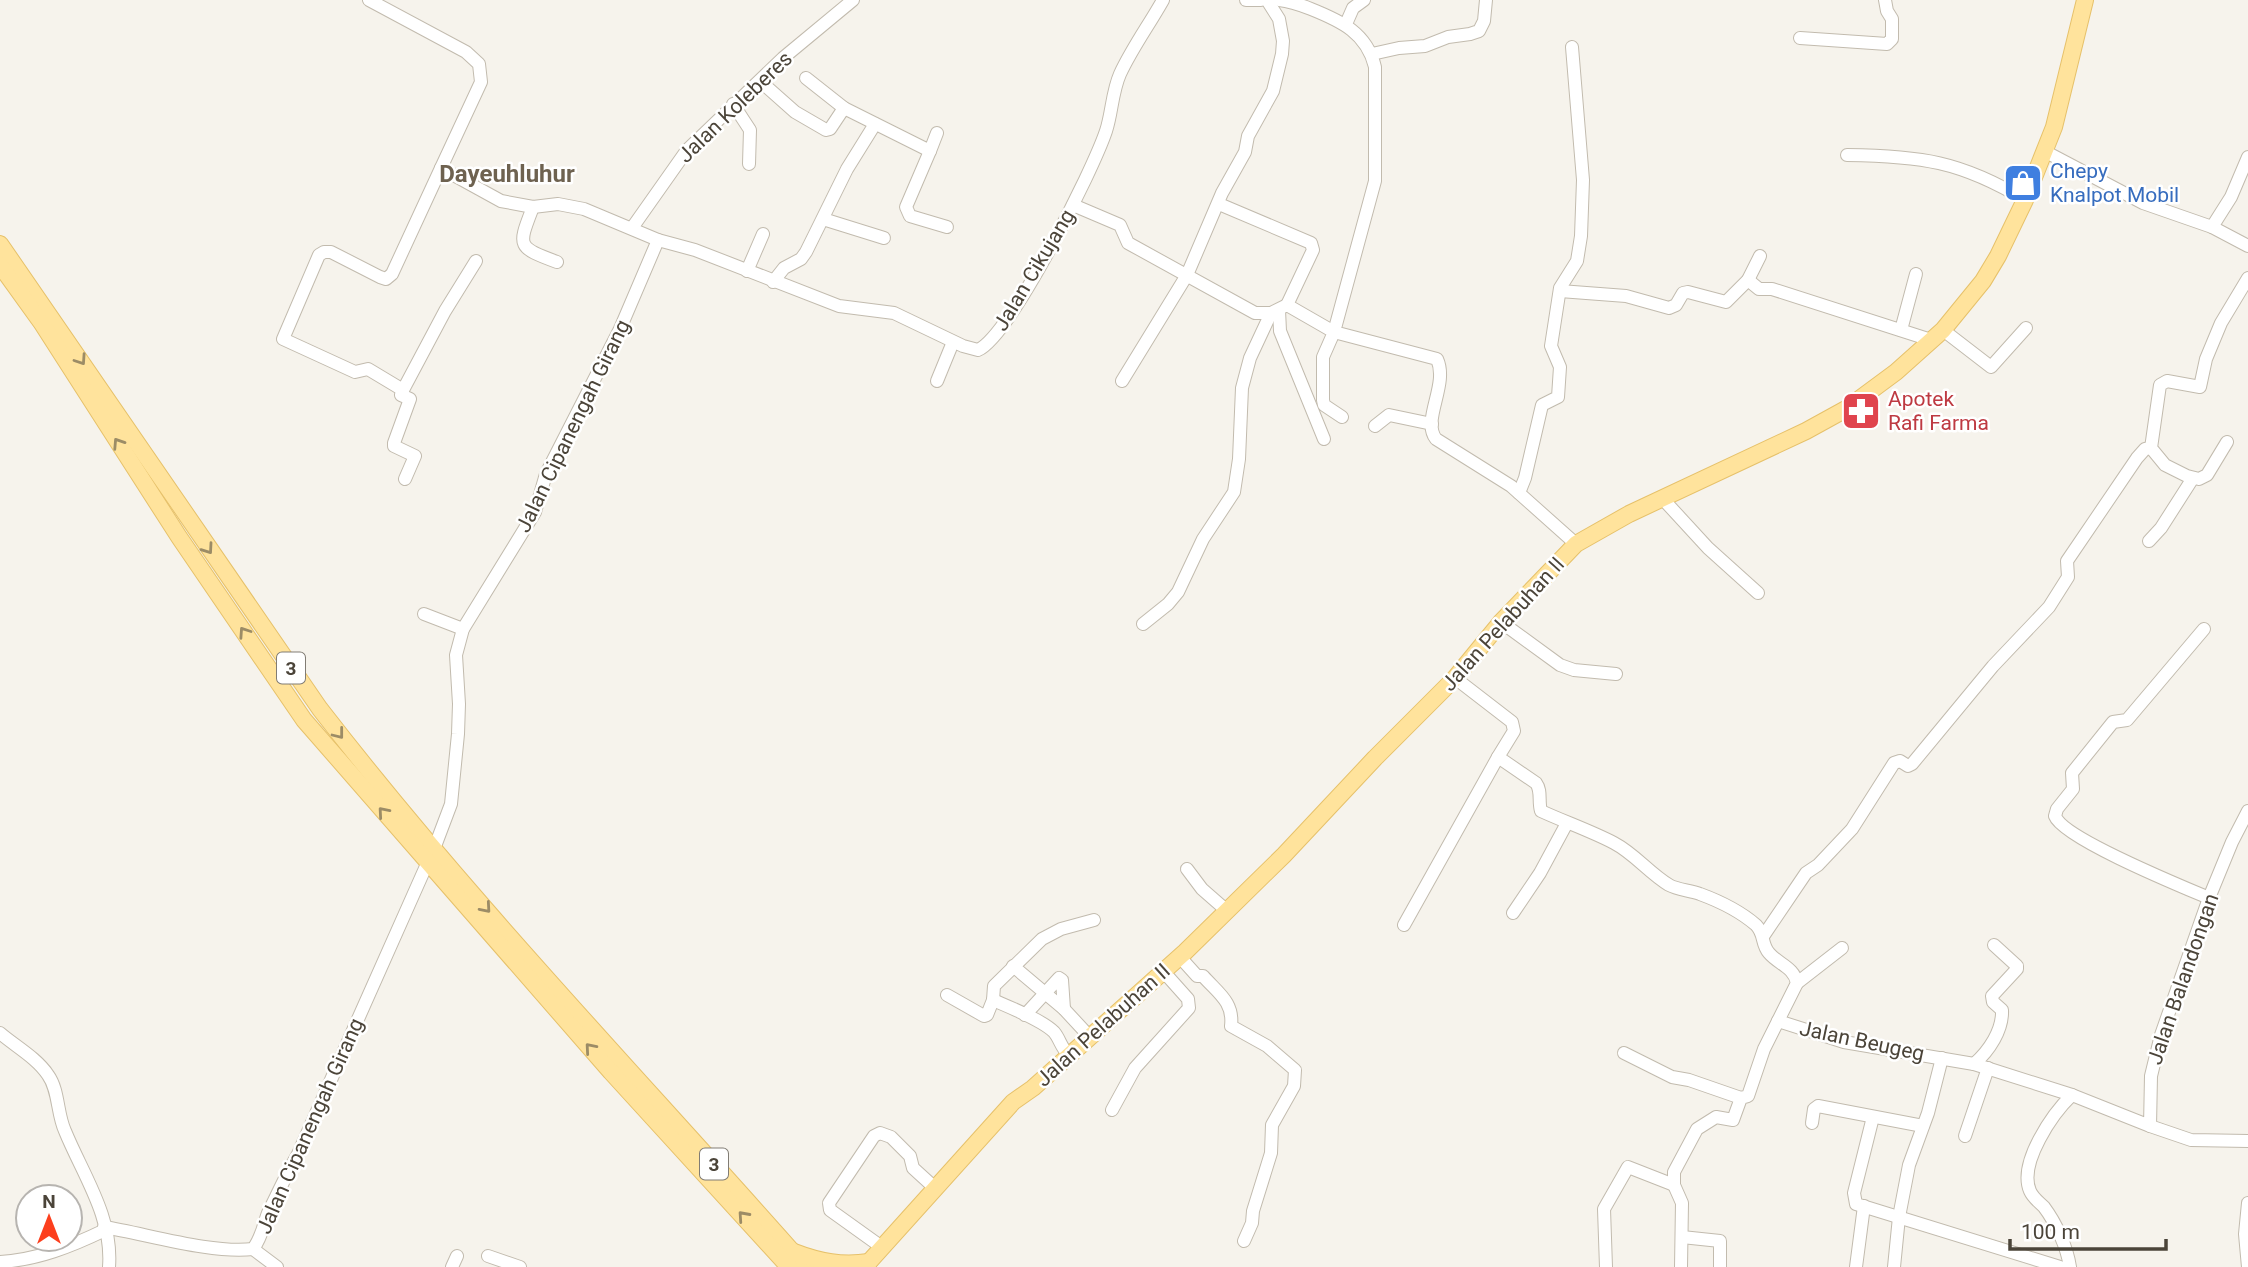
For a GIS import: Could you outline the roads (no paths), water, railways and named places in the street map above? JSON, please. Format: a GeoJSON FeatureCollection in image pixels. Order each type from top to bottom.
{"type":"FeatureCollection","features":[{"type":"Feature","properties":{"kind":"main road","name":"Jalan Pelabuhan II"},"geometry":{"type":"LineString","coordinates":[[869,1264],[1013,1102],[1033,1088],[1163,971],[1286,852],[1455,678],[1501,622],[1576,544],[1612,522],[1806,431],[1846,409],[1896,372],[1937,335],[1983,281],[2025,200],[2046,152],[2085,0]]}},
{"type":"Feature","properties":{"kind":"main road","name":"3"},"geometry":{"type":"LineString","coordinates":[[0,244],[6,265],[320,709],[431,856],[788,1262],[806,1267]]}},
{"type":"Feature","properties":{"kind":"main road"},"geometry":{"type":"LineString","coordinates":[[788,1262],[869,1264]]}},
{"type":"Feature","properties":{"kind":"street"},"geometry":{"type":"LineString","coordinates":[[369,0],[466,52],[479,64],[481,82],[393,274],[386,279],[331,252],[324,252],[320,255],[284,339],[355,372],[368,369],[403,390]]}},
{"type":"Feature","properties":{"kind":"street","name":"Jalan Koleberes"},"geometry":{"type":"LineString","coordinates":[[632,228],[673,168],[733,104],[853,0]]}},
{"type":"Feature","properties":{"kind":"street","name":"Jalan Cikujang"},"geometry":{"type":"LineString","coordinates":[[442,167],[501,201],[533,207],[558,204],[584,209],[658,240],[695,250],[839,306],[894,313],[953,342],[978,350],[992,341],[1015,308],[1073,205],[1107,129],[1119,76],[1163,0]]}},
{"type":"Feature","properties":{"kind":"street"},"geometry":{"type":"LineString","coordinates":[[1246,0],[1261,0]]}},
{"type":"Feature","properties":{"kind":"street"},"geometry":{"type":"LineString","coordinates":[[1122,381],[1187,275],[1245,152],[1248,136],[1273,91],[1283,41],[1279,19],[1267,0]]}},
{"type":"Feature","properties":{"kind":"street"},"geometry":{"type":"LineString","coordinates":[[1279,0],[1305,6],[1346,24],[1362,37],[1374,60],[1375,181],[1334,332],[1322,357],[1322,400],[1324,405],[1342,417]]}},
{"type":"Feature","properties":{"kind":"street"},"geometry":{"type":"LineString","coordinates":[[1346,24],[1353,8],[1364,0]]}},
{"type":"Feature","properties":{"kind":"street"},"geometry":{"type":"LineString","coordinates":[[1374,60],[1399,48],[1425,46],[1448,37],[1479,31],[1484,22],[1486,0]]}},
{"type":"Feature","properties":{"kind":"street"},"geometry":{"type":"LineString","coordinates":[[1800,38],[1887,44],[1892,39],[1892,19],[1886,12],[1885,0]]}},
{"type":"Feature","properties":{"kind":"street"},"geometry":{"type":"LineString","coordinates":[[1519,493],[1542,405],[1558,397],[1560,367],[1550,346],[1559,291],[1577,261],[1581,236],[1583,180],[1572,47]]}},
{"type":"Feature","properties":{"kind":"street"},"geometry":{"type":"LineString","coordinates":[[806,78],[844,108],[930,151]]}},
{"type":"Feature","properties":{"kind":"street"},"geometry":{"type":"LineString","coordinates":[[760,81],[794,113],[817,127],[830,129],[844,108]]}},
{"type":"Feature","properties":{"kind":"street"},"geometry":{"type":"LineString","coordinates":[[733,104],[750,130],[749,164]]}},
{"type":"Feature","properties":{"kind":"street"},"geometry":{"type":"LineString","coordinates":[[773,282],[784,268],[802,259],[847,169],[875,124]]}},
{"type":"Feature","properties":{"kind":"street"},"geometry":{"type":"LineString","coordinates":[[937,133],[906,206],[910,216],[947,227]]}},
{"type":"Feature","properties":{"kind":"street"},"geometry":{"type":"LineString","coordinates":[[2046,152],[2143,203],[2211,228],[2248,246]]}},
{"type":"Feature","properties":{"kind":"street"},"geometry":{"type":"LineString","coordinates":[[1847,155],[1906,157],[1939,162],[1966,169],[2025,200]]}},
{"type":"Feature","properties":{"kind":"street"},"geometry":{"type":"LineString","coordinates":[[2211,228],[2231,197],[2248,157]]}},
{"type":"Feature","properties":{"kind":"street"},"geometry":{"type":"LineString","coordinates":[[1143,624],[1168,604],[1178,592],[1203,539],[1234,492],[1240,450],[1242,388],[1250,358],[1313,250],[1311,243],[1219,204]]}},
{"type":"Feature","properties":{"kind":"street"},"geometry":{"type":"LineString","coordinates":[[1073,205],[1120,225],[1128,243],[1255,313],[1279,309],[1334,332],[1437,359],[1442,379],[1432,433],[1440,443],[1473,461],[1519,493],[1576,544]]}},
{"type":"Feature","properties":{"kind":"street"},"geometry":{"type":"LineString","coordinates":[[533,207],[522,238],[523,244],[527,250],[557,262]]}},
{"type":"Feature","properties":{"kind":"street"},"geometry":{"type":"LineString","coordinates":[[823,219],[884,238]]}},
{"type":"Feature","properties":{"kind":"street"},"geometry":{"type":"LineString","coordinates":[[747,271],[763,234]]}},
{"type":"Feature","properties":{"kind":"street","name":"Jalan Cipanengah Girang"},"geometry":{"type":"LineString","coordinates":[[105,1228],[244,1250],[253,1249],[261,1236],[283,1180],[298,1154],[452,804],[458,724],[456,655],[463,629],[536,512],[546,474],[621,330],[658,240]]}},
{"type":"Feature","properties":{"kind":"street"},"geometry":{"type":"LineString","coordinates":[[1559,291],[1626,296],[1669,308],[1676,305],[1685,292],[1726,302],[1748,280],[1760,256]]}},
{"type":"Feature","properties":{"kind":"street"},"geometry":{"type":"LineString","coordinates":[[405,479],[415,456],[394,446],[410,399],[401,395],[444,311],[476,261]]}},
{"type":"Feature","properties":{"kind":"street"},"geometry":{"type":"LineString","coordinates":[[1901,330],[1916,274]]}},
{"type":"Feature","properties":{"kind":"street"},"geometry":{"type":"LineString","coordinates":[[2227,442],[2203,478],[2193,478],[2165,465],[2151,448],[2161,385],[2167,381],[2200,387],[2206,359],[2221,323],[2248,278]]}},
{"type":"Feature","properties":{"kind":"street"},"geometry":{"type":"LineString","coordinates":[[1748,280],[1759,289],[1772,289],[1901,330],[1937,335],[1991,367],[2026,328]]}},
{"type":"Feature","properties":{"kind":"street"},"geometry":{"type":"LineString","coordinates":[[1279,309],[1280,331],[1324,439]]}},
{"type":"Feature","properties":{"kind":"street"},"geometry":{"type":"LineString","coordinates":[[937,381],[953,342]]}},
{"type":"Feature","properties":{"kind":"street"},"geometry":{"type":"LineString","coordinates":[[1376,426],[1389,415],[1432,424]]}},
{"type":"Feature","properties":{"kind":"street"},"geometry":{"type":"LineString","coordinates":[[1842,948],[1797,983],[1791,970],[1764,946],[1764,935],[1806,873],[1852,829],[1894,763],[1900,761],[1908,766],[1912,764],[1993,666],[2049,607],[2068,577],[2067,561],[2137,458],[2151,448]]}},
{"type":"Feature","properties":{"kind":"street"},"geometry":{"type":"LineString","coordinates":[[2149,541],[2161,528],[2193,478]]}},
{"type":"Feature","properties":{"kind":"street"},"geometry":{"type":"LineString","coordinates":[[1662,498],[1708,548],[1758,593]]}},
{"type":"Feature","properties":{"kind":"street"},"geometry":{"type":"LineString","coordinates":[[424,614],[463,629]]}},
{"type":"Feature","properties":{"kind":"street"},"geometry":{"type":"LineString","coordinates":[[1501,622],[1560,665],[1574,670],[1616,674]]}},
{"type":"Feature","properties":{"kind":"street"},"geometry":{"type":"LineString","coordinates":[[2204,629],[2127,720],[2111,723],[2071,775],[2073,789],[2057,809],[2055,816],[2060,825],[2106,850],[2209,898]]}},
{"type":"Feature","properties":{"kind":"street"},"geometry":{"type":"LineString","coordinates":[[1404,926],[1514,731],[1512,722],[1455,678]]}},
{"type":"Feature","properties":{"kind":"street"},"geometry":{"type":"LineString","coordinates":[[1498,757],[1540,787],[1541,811],[1615,844],[1671,886],[1699,893],[1725,905],[1755,924],[1764,935]]}},
{"type":"Feature","properties":{"kind":"street","name":"Jalan Balandongan"},"geometry":{"type":"LineString","coordinates":[[2150,1126],[2153,1064],[2174,995],[2209,898],[2248,811]]}},
{"type":"Feature","properties":{"kind":"street"},"geometry":{"type":"LineString","coordinates":[[1513,913],[1540,873],[1567,823]]}},
{"type":"Feature","properties":{"kind":"street"},"geometry":{"type":"LineString","coordinates":[[1187,869],[1202,888],[1226,910]]}},
{"type":"Feature","properties":{"kind":"street"},"geometry":{"type":"LineString","coordinates":[[947,995],[984,1016],[990,1011],[994,986],[1042,939],[1052,933],[1094,920]]}},
{"type":"Feature","properties":{"kind":"street"},"geometry":{"type":"LineString","coordinates":[[1974,1064],[1982,1056],[2001,1024],[2002,1010],[1993,1002],[1992,996],[2017,969],[2017,965],[1994,945]]}},
{"type":"Feature","properties":{"kind":"street"},"geometry":{"type":"LineString","coordinates":[[1179,956],[1198,976],[1203,976],[1228,1003],[1232,1017],[1231,1026],[1277,1053],[1295,1070],[1294,1086],[1272,1125],[1271,1153],[1253,1211],[1252,1223],[1244,1241]]}},
{"type":"Feature","properties":{"kind":"street"},"geometry":{"type":"LineString","coordinates":[[1013,965],[1064,1009],[1089,1036]]}},
{"type":"Feature","properties":{"kind":"street"},"geometry":{"type":"LineString","coordinates":[[1112,1110],[1135,1068],[1189,1008],[1188,999],[1163,971]]}},
{"type":"Feature","properties":{"kind":"street"},"geometry":{"type":"LineString","coordinates":[[1026,1015],[1061,978],[1064,1009]]}},
{"type":"Feature","properties":{"kind":"street","name":"Jalan Beugeg"},"geometry":{"type":"LineString","coordinates":[[1797,983],[1777,1021],[1844,1042],[1974,1064],[2072,1095]]}},
{"type":"Feature","properties":{"kind":"street"},"geometry":{"type":"LineString","coordinates":[[993,1000],[1054,1032],[1061,1048],[1069,1055]]}},
{"type":"Feature","properties":{"kind":"street"},"geometry":{"type":"LineString","coordinates":[[1624,1053],[1672,1077],[1741,1098],[1748,1096],[1777,1021]]}},
{"type":"Feature","properties":{"kind":"street"},"geometry":{"type":"LineString","coordinates":[[0,1032],[48,1074],[65,1131],[89,1180],[105,1228],[110,1256],[109,1267]]}},
{"type":"Feature","properties":{"kind":"street"},"geometry":{"type":"LineString","coordinates":[[1894,1267],[1899,1217],[1909,1165],[1942,1058]]}},
{"type":"Feature","properties":{"kind":"street"},"geometry":{"type":"LineString","coordinates":[[1965,1136],[1988,1068]]}},
{"type":"Feature","properties":{"kind":"street"},"geometry":{"type":"LineString","coordinates":[[2070,1267],[2052,1219],[2033,1195],[2028,1178],[2046,1127],[2072,1095],[2191,1140],[2248,1141]]}},
{"type":"Feature","properties":{"kind":"street"},"geometry":{"type":"LineString","coordinates":[[1681,1267],[1682,1203],[1674,1185],[1675,1167],[1697,1129],[1716,1117],[1733,1120],[1741,1098]]}},
{"type":"Feature","properties":{"kind":"street"},"geometry":{"type":"LineString","coordinates":[[1812,1123],[1814,1109],[1818,1106],[1923,1126]]}},
{"type":"Feature","properties":{"kind":"street"},"geometry":{"type":"LineString","coordinates":[[1872,1117],[1853,1197],[1856,1204],[2060,1267]]}},
{"type":"Feature","properties":{"kind":"street"},"geometry":{"type":"LineString","coordinates":[[883,1248],[828,1207],[828,1203],[874,1136],[880,1133],[891,1138],[910,1156],[912,1168],[936,1189]]}},
{"type":"Feature","properties":{"kind":"street"},"geometry":{"type":"LineString","coordinates":[[1606,1267],[1604,1209],[1628,1167],[1674,1185]]}},
{"type":"Feature","properties":{"kind":"street"},"geometry":{"type":"LineString","coordinates":[[2248,1203],[2245,1234],[2248,1267]]}},
{"type":"Feature","properties":{"kind":"street"},"geometry":{"type":"LineString","coordinates":[[1856,1267],[1864,1206]]}},
{"type":"Feature","properties":{"kind":"street"},"geometry":{"type":"LineString","coordinates":[[0,1262],[60,1250],[105,1228]]}},
{"type":"Feature","properties":{"kind":"street"},"geometry":{"type":"LineString","coordinates":[[1682,1237],[1720,1241],[1720,1267]]}},
{"type":"Feature","properties":{"kind":"street"},"geometry":{"type":"LineString","coordinates":[[253,1249],[277,1267]]}},
{"type":"Feature","properties":{"kind":"street"},"geometry":{"type":"LineString","coordinates":[[488,1256],[520,1267]]}},
{"type":"Feature","properties":{"kind":"place","name":"Chepy Knalpot Mobil"},"geometry":{"type":"Point","coordinates":[2023,183]}},
{"type":"Feature","properties":{"kind":"place","name":"Apotek Rafi Farma"},"geometry":{"type":"Point","coordinates":[1861,411]}},
{"type":"Feature","properties":{"kind":"district","name":"Dayeuhluhur"},"geometry":{"type":"Point","coordinates":[507,174]}}]}
